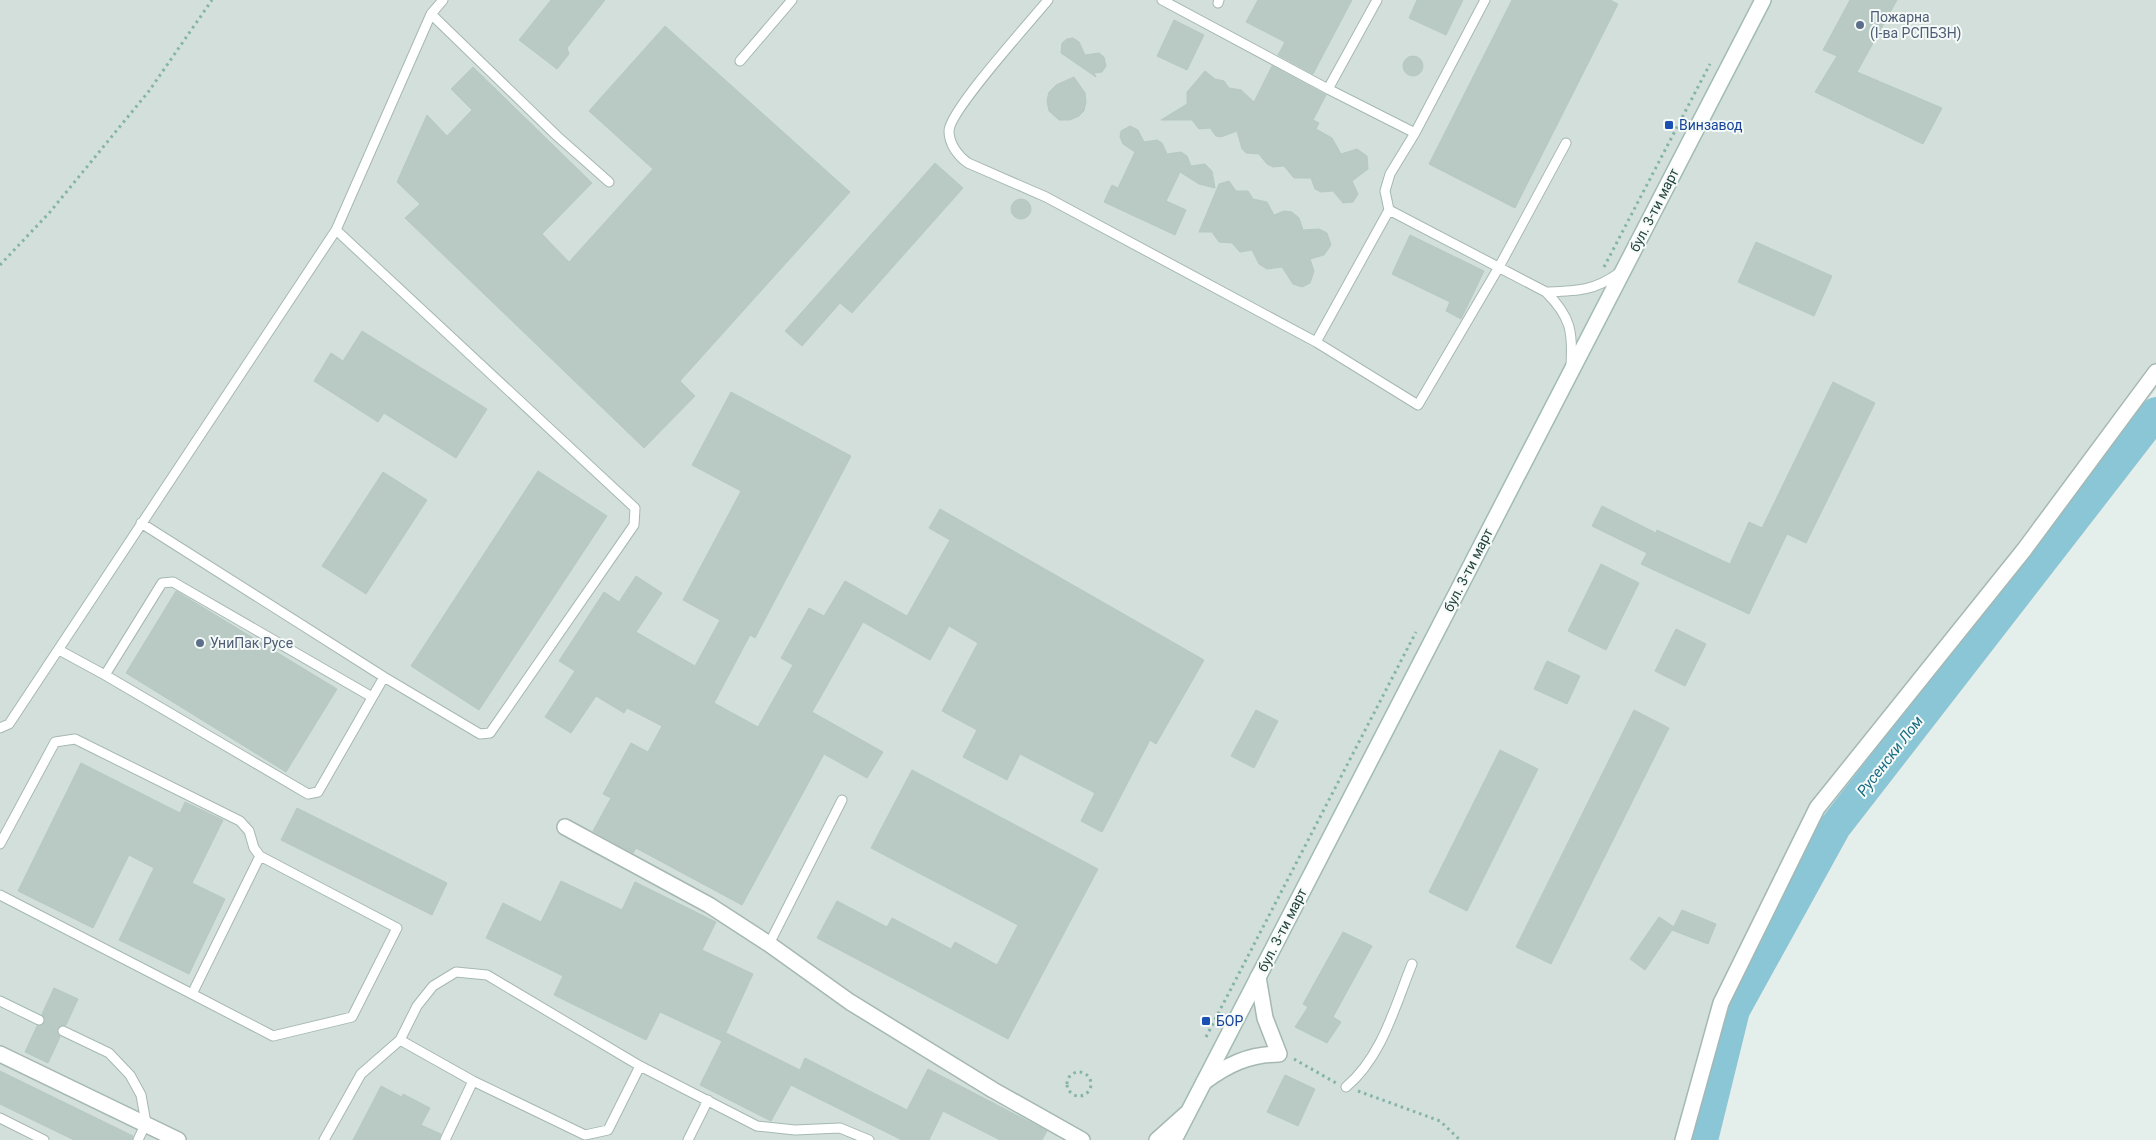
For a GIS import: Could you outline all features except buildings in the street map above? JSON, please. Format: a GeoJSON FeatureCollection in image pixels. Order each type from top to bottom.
{"type":"FeatureCollection","features":[{"type":"Feature","properties":{"kind":"street","name":"бул. 3-ти март"},"geometry":{"type":"LineString","coordinates":[[1174,1140],[1763,0]]}},
{"type":"Feature","properties":{"kind":"street"},"geometry":{"type":"LineString","coordinates":[[1683,1140],[1721,1003],[1818,808],[2024,550],[2156,372]]}},
{"type":"Feature","properties":{"kind":"street"},"geometry":{"type":"LineString","coordinates":[[565,827],[709,905],[769,944],[858,1008],[992,1090],[1082,1140]]}},
{"type":"Feature","properties":{"kind":"street"},"geometry":{"type":"LineString","coordinates":[[1204,1082],[1223,1068],[1243,1058],[1279,1054],[1265,1018],[1258,977]]}},
{"type":"Feature","properties":{"kind":"street"},"geometry":{"type":"LineString","coordinates":[[0,1054],[178,1140]]}},
{"type":"Feature","properties":{"kind":"street"},"geometry":{"type":"LineString","coordinates":[[1157,1140],[1189,1111]]}},
{"type":"Feature","properties":{"kind":"lane"},"geometry":{"type":"LineString","coordinates":[[0,728],[9,724],[59,650],[336,230],[431,14],[443,0]]}},
{"type":"Feature","properties":{"kind":"lane"},"geometry":{"type":"LineString","coordinates":[[740,61],[792,0]]}},
{"type":"Feature","properties":{"kind":"lane"},"geometry":{"type":"LineString","coordinates":[[1048,0],[960,107],[949,130],[952,143],[959,157],[968,163],[1046,197],[1316,342],[1418,405],[1499,267],[1566,143]]}},
{"type":"Feature","properties":{"kind":"lane"},"geometry":{"type":"LineString","coordinates":[[1162,0],[1328,89],[1415,133]]}},
{"type":"Feature","properties":{"kind":"lane"},"geometry":{"type":"LineString","coordinates":[[1328,89],[1377,0]]}},
{"type":"Feature","properties":{"kind":"lane"},"geometry":{"type":"LineString","coordinates":[[1316,342],[1389,210],[1384,191],[1390,174],[1415,133],[1485,0]]}},
{"type":"Feature","properties":{"kind":"lane"},"geometry":{"type":"LineString","coordinates":[[431,14],[557,136],[609,182]]}},
{"type":"Feature","properties":{"kind":"lane"},"geometry":{"type":"LineString","coordinates":[[1389,210],[1546,292],[1560,306],[1569,323],[1573,338],[1571,372]]}},
{"type":"Feature","properties":{"kind":"lane"},"geometry":{"type":"LineString","coordinates":[[141,523],[384,677],[480,734],[490,733],[634,525],[635,508],[336,230]]}},
{"type":"Feature","properties":{"kind":"lane"},"geometry":{"type":"LineString","coordinates":[[1546,292],[1594,287],[1601,285],[1624,270]]}},
{"type":"Feature","properties":{"kind":"lane"},"geometry":{"type":"LineString","coordinates":[[105,675],[162,583],[174,582],[372,697]]}},
{"type":"Feature","properties":{"kind":"lane"},"geometry":{"type":"LineString","coordinates":[[59,650],[308,794],[318,792],[384,677]]}},
{"type":"Feature","properties":{"kind":"lane"},"geometry":{"type":"LineString","coordinates":[[0,844],[55,742],[75,739],[240,821],[249,831],[254,848],[260,856],[397,928],[352,1017],[273,1036],[0,894]]}},
{"type":"Feature","properties":{"kind":"lane"},"geometry":{"type":"LineString","coordinates":[[769,944],[842,800]]}},
{"type":"Feature","properties":{"kind":"lane"},"geometry":{"type":"LineString","coordinates":[[192,994],[260,856]]}},
{"type":"Feature","properties":{"kind":"lane"},"geometry":{"type":"LineString","coordinates":[[1346,1087],[1362,1074],[1376,1051],[1412,964]]}},
{"type":"Feature","properties":{"kind":"lane"},"geometry":{"type":"LineString","coordinates":[[324,1140],[361,1074],[400,1040],[417,1006],[433,986],[456,972],[487,975],[640,1066],[757,1126],[785,1130],[840,1128],[869,1140]]}},
{"type":"Feature","properties":{"kind":"lane"},"geometry":{"type":"LineString","coordinates":[[0,1001],[40,1020]]}},
{"type":"Feature","properties":{"kind":"lane"},"geometry":{"type":"LineString","coordinates":[[63,1031],[109,1053],[130,1075],[141,1095],[146,1123],[138,1140]]}},
{"type":"Feature","properties":{"kind":"lane"},"geometry":{"type":"LineString","coordinates":[[400,1040],[473,1081],[585,1135],[608,1130],[640,1066]]}},
{"type":"Feature","properties":{"kind":"lane"},"geometry":{"type":"LineString","coordinates":[[445,1140],[473,1081]]}},
{"type":"Feature","properties":{"kind":"lane"},"geometry":{"type":"LineString","coordinates":[[688,1140],[708,1100]]}},
{"type":"Feature","properties":{"kind":"lane"},"geometry":{"type":"LineString","coordinates":[[0,1118],[44,1140]]}},
{"type":"Feature","properties":{"kind":"path"},"geometry":{"type":"LineString","coordinates":[[0,265],[50,212],[149,91],[212,0]]}},
{"type":"Feature","properties":{"kind":"path"},"geometry":{"type":"LineString","coordinates":[[1594,287],[1712,58]]}},
{"type":"Feature","properties":{"kind":"path"},"geometry":{"type":"LineString","coordinates":[[1206,1038],[1304,844],[1419,625]]}},
{"type":"Feature","properties":{"kind":"path"},"geometry":{"type":"LineString","coordinates":[[1279,1054],[1294,1059],[1328,1080],[1440,1121],[1460,1140]]}},
{"type":"Feature","properties":{"kind":"path"},"geometry":{"type":"LineString","coordinates":[[1078,1071],[1089,1076],[1091,1083],[1088,1091],[1082,1096],[1073,1094],[1067,1086],[1070,1075],[1078,1071]]}},
{"type":"Feature","properties":{"kind":"shaded area"},"geometry":{"type":"Polygon","coordinates":[[[0,0],[2156,0],[2156,389],[2038,537],[1937,678],[1825,821],[1705,1049],[1682,1140],[0,1140],[0,0]]]}},
{"type":"Feature","properties":{"kind":"waterway","name":"Русенски Лом"},"geometry":{"type":"LineString","coordinates":[[1702,1140],[1734,1010],[1835,827],[2156,413]]}},
{"type":"Feature","properties":{"kind":"place","name":"Пожарна (I-ва РСПБЗН)"},"geometry":{"type":"Point","coordinates":[1860,25]}},
{"type":"Feature","properties":{"kind":"place","name":"Винзавод"},"geometry":{"type":"Point","coordinates":[1669,125]}},
{"type":"Feature","properties":{"kind":"place","name":"УниПак Русе"},"geometry":{"type":"Point","coordinates":[200,643]}},
{"type":"Feature","properties":{"kind":"place","name":"БОР"},"geometry":{"type":"Point","coordinates":[1206,1021]}}]}
